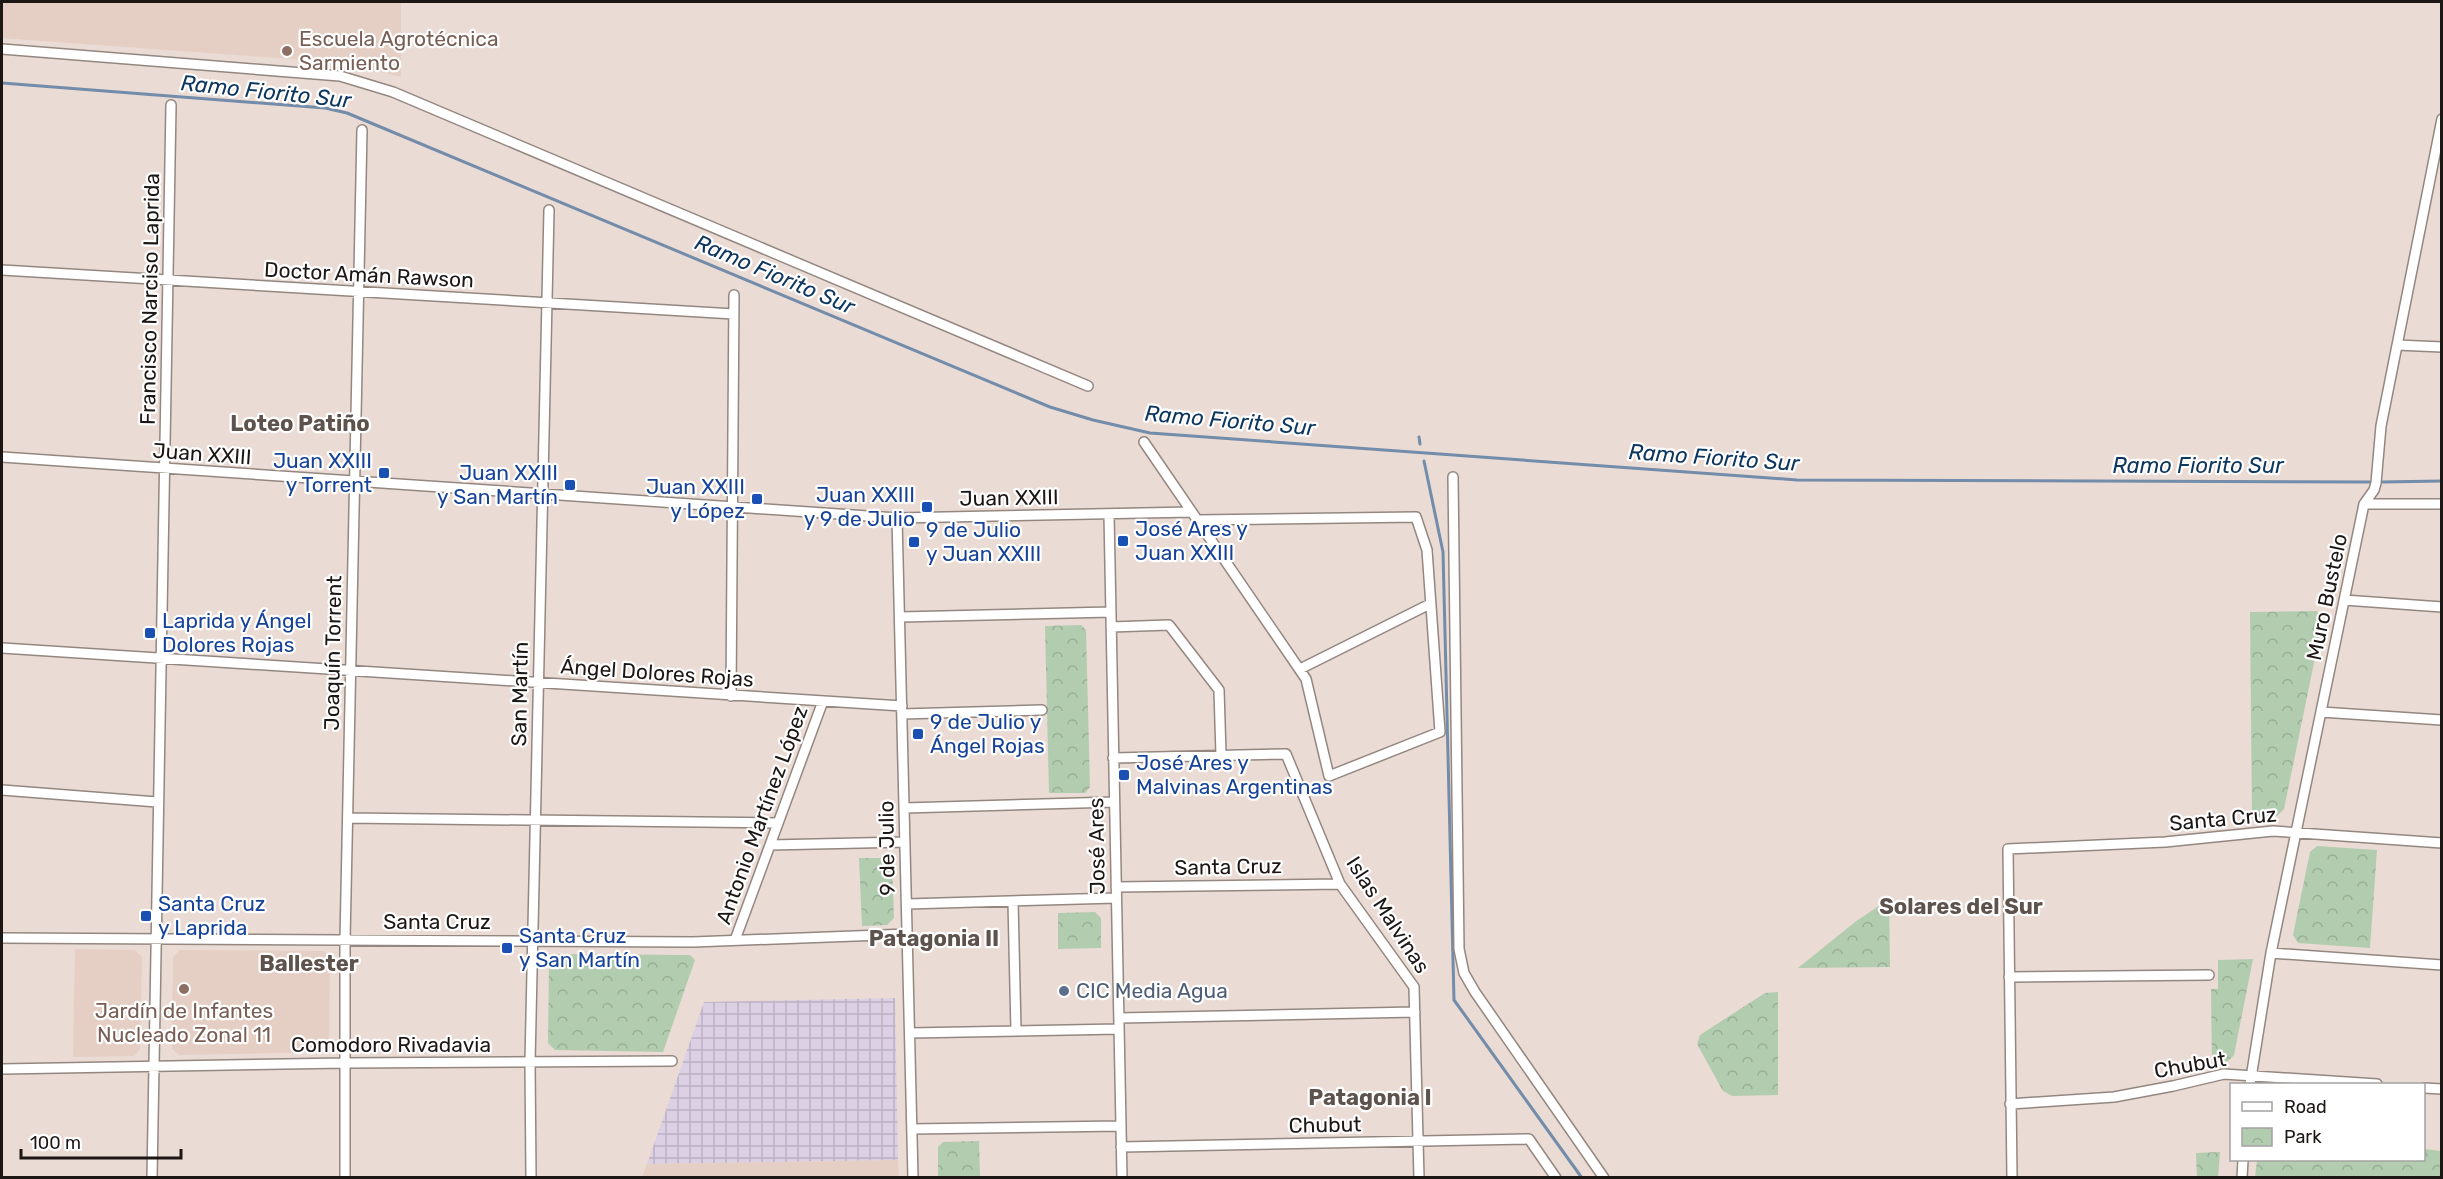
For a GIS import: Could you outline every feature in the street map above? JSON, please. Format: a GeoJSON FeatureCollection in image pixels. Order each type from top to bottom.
{"type":"FeatureCollection","features":[{"type":"Feature","properties":{"kind":"street"},"geometry":{"type":"LineString","coordinates":[[2,49],[340,76],[393,92],[1088,386]]}},
{"type":"Feature","properties":{"kind":"street","name":"Francisco Narciso Laprida"},"geometry":{"type":"LineString","coordinates":[[152,1178],[171,105]]}},
{"type":"Feature","properties":{"kind":"street","name":"Muro Bustelo"},"geometry":{"type":"LineString","coordinates":[[2250,1080],[2271,953],[2364,504],[2376,483],[2381,426],[2442,119]]}},
{"type":"Feature","properties":{"kind":"street","name":"Joaquín Torrent"},"geometry":{"type":"LineString","coordinates":[[345,1178],[345,940],[362,130]]}},
{"type":"Feature","properties":{"kind":"street","name":"San Martín"},"geometry":{"type":"LineString","coordinates":[[531,1178],[532,941],[549,210]]}},
{"type":"Feature","properties":{"kind":"street","name":"Doctor Amán Rawson"},"geometry":{"type":"LineString","coordinates":[[2,270],[734,314]]}},
{"type":"Feature","properties":{"kind":"street"},"geometry":{"type":"LineString","coordinates":[[731,696],[734,296]]}},
{"type":"Feature","properties":{"kind":"street"},"geometry":{"type":"LineString","coordinates":[[2397,345],[2442,347]]}},
{"type":"Feature","properties":{"kind":"street"},"geometry":{"type":"LineString","coordinates":[[1144,442],[1306,679],[1329,776],[1440,732],[1430,604],[1300,669]]}},
{"type":"Feature","properties":{"kind":"street","name":"Juan XXIII"},"geometry":{"type":"LineString","coordinates":[[2,457],[897,519],[1109,514],[1416,517],[1427,550],[1430,604]]}},
{"type":"Feature","properties":{"kind":"street"},"geometry":{"type":"LineString","coordinates":[[1453,477],[1459,949],[1464,973],[1604,1178]]}},
{"type":"Feature","properties":{"kind":"street"},"geometry":{"type":"LineString","coordinates":[[2364,504],[2442,504]]}},
{"type":"Feature","properties":{"kind":"street","name":"José Ares"},"geometry":{"type":"LineString","coordinates":[[1109,514],[1122,1178]]}},
{"type":"Feature","properties":{"kind":"street","name":"9 de Julio"},"geometry":{"type":"LineString","coordinates":[[897,519],[914,1178]]}},
{"type":"Feature","properties":{"kind":"street"},"geometry":{"type":"LineString","coordinates":[[2344,600],[2442,608]]}},
{"type":"Feature","properties":{"kind":"street"},"geometry":{"type":"LineString","coordinates":[[900,617],[1111,612]]}},
{"type":"Feature","properties":{"kind":"street"},"geometry":{"type":"LineString","coordinates":[[1111,627],[1169,625],[1219,690],[1221,755],[1113,758]]}},
{"type":"Feature","properties":{"kind":"street","name":"Ángel Dolores Rojas"},"geometry":{"type":"LineString","coordinates":[[2,648],[823,701],[902,710],[1042,710]]}},
{"type":"Feature","properties":{"kind":"street","name":"Antonio Martínez López"},"geometry":{"type":"LineString","coordinates":[[735,940],[823,701]]}},
{"type":"Feature","properties":{"kind":"street"},"geometry":{"type":"LineString","coordinates":[[2321,712],[2442,720]]}},
{"type":"Feature","properties":{"kind":"street","name":"Islas Malvinas"},"geometry":{"type":"LineString","coordinates":[[1221,755],[1286,754],[1340,884],[1414,987],[1419,1178]]}},
{"type":"Feature","properties":{"kind":"street"},"geometry":{"type":"LineString","coordinates":[[2,790],[157,802]]}},
{"type":"Feature","properties":{"kind":"street"},"geometry":{"type":"LineString","coordinates":[[904,808],[1114,802]]}},
{"type":"Feature","properties":{"kind":"street"},"geometry":{"type":"LineString","coordinates":[[348,818],[778,822]]}},
{"type":"Feature","properties":{"kind":"street","name":"Santa Cruz"},"geometry":{"type":"LineString","coordinates":[[2009,977],[2008,849],[2165,842],[2273,831],[2442,843]]}},
{"type":"Feature","properties":{"kind":"street"},"geometry":{"type":"LineString","coordinates":[[770,845],[905,842]]}},
{"type":"Feature","properties":{"kind":"street","name":"Santa Cruz"},"geometry":{"type":"LineString","coordinates":[[1116,887],[1340,884]]}},
{"type":"Feature","properties":{"kind":"street"},"geometry":{"type":"LineString","coordinates":[[907,904],[1116,898]]}},
{"type":"Feature","properties":{"kind":"street"},"geometry":{"type":"LineString","coordinates":[[1013,901],[1016,1031]]}},
{"type":"Feature","properties":{"kind":"street","name":"Santa Cruz"},"geometry":{"type":"LineString","coordinates":[[2,938],[532,941],[735,940],[908,934]]}},
{"type":"Feature","properties":{"kind":"street"},"geometry":{"type":"LineString","coordinates":[[2271,953],[2442,965]]}},
{"type":"Feature","properties":{"kind":"street"},"geometry":{"type":"LineString","coordinates":[[2012,1178],[2009,977],[2209,975]]}},
{"type":"Feature","properties":{"kind":"street"},"geometry":{"type":"LineString","coordinates":[[1119,1018],[1415,1012]]}},
{"type":"Feature","properties":{"kind":"street"},"geometry":{"type":"LineString","coordinates":[[910,1033],[1119,1029]]}},
{"type":"Feature","properties":{"kind":"street","name":"Comodoro Rivadavia"},"geometry":{"type":"LineString","coordinates":[[2,1069],[344,1063],[672,1061]]}},
{"type":"Feature","properties":{"kind":"street","name":"Chubut"},"geometry":{"type":"LineString","coordinates":[[2010,1104],[2114,1097],[2224,1074],[2250,1080],[2345,1083]]}},
{"type":"Feature","properties":{"kind":"street"},"geometry":{"type":"LineString","coordinates":[[2425,1088],[2442,1089]]}},
{"type":"Feature","properties":{"kind":"street"},"geometry":{"type":"LineString","coordinates":[[912,1129],[1121,1126]]}},
{"type":"Feature","properties":{"kind":"street","name":"Chubut"},"geometry":{"type":"LineString","coordinates":[[1121,1147],[1529,1139],[1556,1178]]}},
{"type":"Feature","properties":{"kind":"street"},"geometry":{"type":"LineString","coordinates":[[2242,1178],[2243,1161]]}},
{"type":"Feature","properties":{"kind":"shaded area","name":"Escuela Agrotécnica Sarmiento"},"geometry":{"type":"Polygon","coordinates":[[[2,2],[401,2],[401,77],[345,63],[2,38],[2,2]]]}},
{"type":"Feature","properties":{"kind":"shaded area"},"geometry":{"type":"Polygon","coordinates":[[[75,949],[135,950],[142,957],[140,1049],[134,1056],[73,1057],[75,949]]]}},
{"type":"Feature","properties":{"kind":"shaded area"},"geometry":{"type":"Polygon","coordinates":[[[180,950],[324,951],[330,959],[329,1045],[323,1052],[179,1055],[172,1049],[173,957],[180,950]]]}},
{"type":"Feature","properties":{"kind":"shaded area"},"geometry":{"type":"Polygon","coordinates":[[[895,998],[898,1160],[647,1164],[704,1002],[895,998]]]}},
{"type":"Feature","properties":{"kind":"shaded area"},"geometry":{"type":"Polygon","coordinates":[[[898,1160],[899,1177],[642,1177],[647,1164],[898,1160]]]}},
{"type":"Feature","properties":{"kind":"green space"},"geometry":{"type":"Polygon","coordinates":[[[2317,611],[2323,619],[2284,809],[2277,816],[2252,818],[2250,612],[2317,611]]]}},
{"type":"Feature","properties":{"kind":"green space"},"geometry":{"type":"Polygon","coordinates":[[[1081,625],[1086,630],[1090,787],[1085,793],[1049,793],[1045,626],[1081,625]]]}},
{"type":"Feature","properties":{"kind":"green space"},"geometry":{"type":"Polygon","coordinates":[[[2317,846],[2377,850],[2370,948],[2298,943],[2293,935],[2310,852],[2317,846]]]}},
{"type":"Feature","properties":{"kind":"green space"},"geometry":{"type":"Polygon","coordinates":[[[859,858],[886,858],[892,865],[894,918],[887,925],[862,926],[859,858]]]}},
{"type":"Feature","properties":{"kind":"green space"},"geometry":{"type":"Polygon","coordinates":[[[1889,899],[1890,967],[1798,968],[1855,922],[1889,899]]]}},
{"type":"Feature","properties":{"kind":"green space"},"geometry":{"type":"Polygon","coordinates":[[[1095,912],[1101,918],[1101,948],[1058,949],[1058,913],[1095,912]]]}},
{"type":"Feature","properties":{"kind":"green space"},"geometry":{"type":"Polygon","coordinates":[[[556,954],[690,955],[695,960],[663,1052],[555,1050],[548,1043],[549,961],[556,954]]]}},
{"type":"Feature","properties":{"kind":"green space"},"geometry":{"type":"Polygon","coordinates":[[[2253,959],[2234,1055],[2228,1061],[2212,1065],[2211,989],[2218,989],[2218,960],[2253,959]]]}},
{"type":"Feature","properties":{"kind":"green space"},"geometry":{"type":"Polygon","coordinates":[[[1778,992],[1778,1095],[1732,1096],[1723,1091],[1697,1044],[1700,1035],[1765,993],[1778,992]]]}},
{"type":"Feature","properties":{"kind":"green space"},"geometry":{"type":"Polygon","coordinates":[[[979,1141],[980,1177],[938,1177],[938,1147],[943,1142],[979,1141]]]}},
{"type":"Feature","properties":{"kind":"green space"},"geometry":{"type":"Polygon","coordinates":[[[2425,1149],[2441,1151],[2441,1177],[2255,1177],[2257,1161],[2425,1161],[2425,1149]]]}},
{"type":"Feature","properties":{"kind":"green space"},"geometry":{"type":"Polygon","coordinates":[[[2220,1152],[2218,1177],[2197,1177],[2196,1153],[2220,1152]]]}},
{"type":"Feature","properties":{"kind":"waterway","name":"Ramo Fiorito Sur"},"geometry":{"type":"LineString","coordinates":[[2,83],[325,108],[347,113],[1050,407],[1150,433],[1797,480],[2373,482]]}},
{"type":"Feature","properties":{"kind":"waterway"},"geometry":{"type":"LineString","coordinates":[[1419,437],[1420,444]]}},
{"type":"Feature","properties":{"kind":"waterway"},"geometry":{"type":"LineString","coordinates":[[1424,461],[1443,552],[1454,1000],[1582,1178]]}},
{"type":"Feature","properties":{"kind":"waterway","name":"Ramo Fiorito Sur"},"geometry":{"type":"LineString","coordinates":[[2381,482],[2442,481]]}},
{"type":"Feature","properties":{"kind":"place","name":"Escuela Agrotécnica Sarmiento"},"geometry":{"type":"Point","coordinates":[287,51]}},
{"type":"Feature","properties":{"kind":"place","name":"Juan XXIII y Torrent"},"geometry":{"type":"Point","coordinates":[384,473]}},
{"type":"Feature","properties":{"kind":"place","name":"Juan XXIII y San Martín"},"geometry":{"type":"Point","coordinates":[570,485]}},
{"type":"Feature","properties":{"kind":"place","name":"Juan XXIII y López"},"geometry":{"type":"Point","coordinates":[757,499]}},
{"type":"Feature","properties":{"kind":"place","name":"Juan XXIII y 9 de Julio"},"geometry":{"type":"Point","coordinates":[927,507]}},
{"type":"Feature","properties":{"kind":"place","name":"José Ares y Juan XXIII"},"geometry":{"type":"Point","coordinates":[1123,541]}},
{"type":"Feature","properties":{"kind":"place","name":"9 de Julio y Juan XXIII"},"geometry":{"type":"Point","coordinates":[914,542]}},
{"type":"Feature","properties":{"kind":"place","name":"Laprida y Ángel Dolores Rojas"},"geometry":{"type":"Point","coordinates":[150,633]}},
{"type":"Feature","properties":{"kind":"place","name":"9 de Julio y Ángel Rojas"},"geometry":{"type":"Point","coordinates":[918,734]}},
{"type":"Feature","properties":{"kind":"place","name":"José Ares y Malvinas Argentinas"},"geometry":{"type":"Point","coordinates":[1124,775]}},
{"type":"Feature","properties":{"kind":"place","name":"Santa Cruz y Laprida"},"geometry":{"type":"Point","coordinates":[146,916]}},
{"type":"Feature","properties":{"kind":"place","name":"Santa Cruz y San Martín"},"geometry":{"type":"Point","coordinates":[507,948]}},
{"type":"Feature","properties":{"kind":"place","name":"Jardín de Infantes Nucleado Zonal 11"},"geometry":{"type":"Point","coordinates":[184,989]}},
{"type":"Feature","properties":{"kind":"place","name":"CIC Media Agua"},"geometry":{"type":"Point","coordinates":[1064,991]}},
{"type":"Feature","properties":{"kind":"district","name":"Loteo Patiño"},"geometry":{"type":"Point","coordinates":[300,423]}},
{"type":"Feature","properties":{"kind":"district","name":"Solares del Sur"},"geometry":{"type":"Point","coordinates":[1961,906]}},
{"type":"Feature","properties":{"kind":"district","name":"Patagonia II"},"geometry":{"type":"Point","coordinates":[934,938]}},
{"type":"Feature","properties":{"kind":"district","name":"Ballester"},"geometry":{"type":"Point","coordinates":[309,963]}},
{"type":"Feature","properties":{"kind":"district","name":"Patagonia I"},"geometry":{"type":"Point","coordinates":[1370,1097]}}]}
